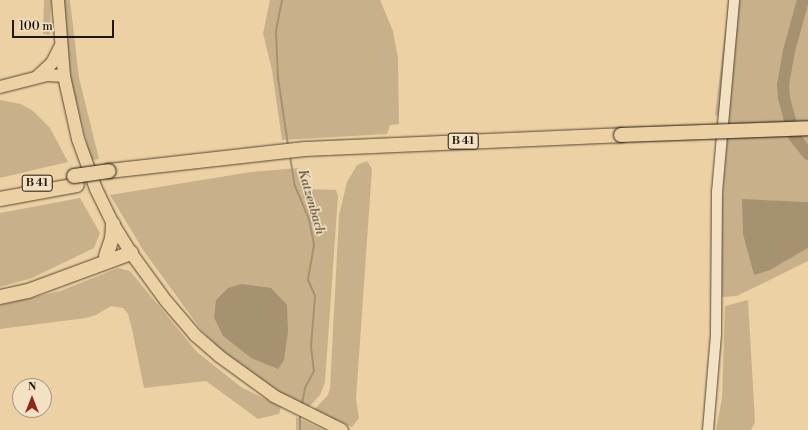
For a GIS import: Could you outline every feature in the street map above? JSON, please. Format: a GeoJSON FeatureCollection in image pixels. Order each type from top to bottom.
{"type":"FeatureCollection","features":[{"type":"Feature","properties":{"kind":"highway","name":"B 41"},"geometry":{"type":"LineString","coordinates":[[1,197],[111,175],[279,156],[808,128]]}},
{"type":"Feature","properties":{"kind":"highway","name":"B 41"},"geometry":{"type":"LineString","coordinates":[[621,139],[808,137]]}},
{"type":"Feature","properties":{"kind":"highway"},"geometry":{"type":"LineString","coordinates":[[106,256],[112,239],[113,224]]}},
{"type":"Feature","properties":{"kind":"highway"},"geometry":{"type":"LineString","coordinates":[[83,269],[106,256],[130,251]]}},
{"type":"Feature","properties":{"kind":"highway"},"geometry":{"type":"LineString","coordinates":[[2,296],[28,291],[130,251]]}},
{"type":"Feature","properties":{"kind":"main road"},"geometry":{"type":"LineString","coordinates":[[58,0],[60,47],[64,78],[78,139],[96,189],[113,224],[130,251],[149,279],[195,335],[219,356],[274,396],[323,422],[342,430]]}},
{"type":"Feature","properties":{"kind":"main road"},"geometry":{"type":"LineString","coordinates":[[37,77],[52,63],[60,47]]}},
{"type":"Feature","properties":{"kind":"main road"},"geometry":{"type":"LineString","coordinates":[[13,84],[37,77],[64,78]]}},
{"type":"Feature","properties":{"kind":"main road"},"geometry":{"type":"LineString","coordinates":[[0,86],[64,78]]}},
{"type":"Feature","properties":{"kind":"street"},"geometry":{"type":"LineString","coordinates":[[707,430],[710,415],[716,334],[717,192],[734,0]]}},
{"type":"Feature","properties":{"kind":"shaded area"},"geometry":{"type":"Polygon","coordinates":[[[44,0],[51,0],[50,35],[43,34],[44,0]]]}},
{"type":"Feature","properties":{"kind":"shaded area"},"geometry":{"type":"Polygon","coordinates":[[[64,0],[70,0],[79,78],[99,159],[91,160],[71,80],[64,0]]]}},
{"type":"Feature","properties":{"kind":"shaded area"},"geometry":{"type":"Polygon","coordinates":[[[270,0],[380,0],[393,31],[398,58],[399,124],[390,125],[387,134],[282,140],[272,70],[263,33],[270,0]]]}},
{"type":"Feature","properties":{"kind":"shaded area"},"geometry":{"type":"Polygon","coordinates":[[[729,0],[808,0],[808,202],[742,200],[805,250],[808,248],[808,261],[737,296],[722,297],[721,224],[728,120],[715,115],[729,0]]]}},
{"type":"Feature","properties":{"kind":"shaded area"},"geometry":{"type":"Polygon","coordinates":[[[0,100],[21,104],[33,111],[50,128],[68,162],[0,178],[0,100]]]}},
{"type":"Feature","properties":{"kind":"shaded area"},"geometry":{"type":"Polygon","coordinates":[[[367,161],[372,169],[356,399],[359,418],[352,427],[314,410],[328,395],[330,388],[339,215],[347,182],[357,165],[367,161]]]}},
{"type":"Feature","properties":{"kind":"shaded area"},"geometry":{"type":"Polygon","coordinates":[[[298,168],[301,181],[309,189],[336,190],[338,196],[325,382],[320,395],[308,408],[279,395],[233,361],[202,331],[143,250],[110,195],[251,172],[298,168]],[[214,318],[223,336],[251,358],[214,318]]]}},
{"type":"Feature","properties":{"kind":"shaded area"},"geometry":{"type":"Polygon","coordinates":[[[80,198],[100,233],[94,248],[32,278],[0,287],[0,213],[80,198]]]}},
{"type":"Feature","properties":{"kind":"shaded area"},"geometry":{"type":"Polygon","coordinates":[[[742,199],[808,202],[808,248],[770,270],[754,275],[743,234],[742,199]]]}},
{"type":"Feature","properties":{"kind":"shaded area"},"geometry":{"type":"Polygon","coordinates":[[[118,268],[130,271],[197,352],[241,387],[281,407],[279,414],[258,419],[206,381],[144,388],[132,329],[128,314],[123,308],[111,306],[96,315],[86,318],[0,329],[0,305],[60,291],[118,268]]]}},
{"type":"Feature","properties":{"kind":"shaded area"},"geometry":{"type":"Polygon","coordinates":[[[242,284],[271,288],[287,305],[288,331],[284,360],[278,369],[251,358],[223,336],[214,318],[216,300],[228,288],[242,284]]]}},
{"type":"Feature","properties":{"kind":"shaded area"},"geometry":{"type":"Polygon","coordinates":[[[748,300],[755,422],[751,430],[716,430],[722,398],[725,306],[748,300]]]}},
{"type":"Feature","properties":{"kind":"shaded area"},"geometry":{"type":"Polygon","coordinates":[[[296,417],[324,430],[296,430],[296,417]]]}},
{"type":"Feature","properties":{"kind":"waterway","name":"Katzenbach"},"geometry":{"type":"LineString","coordinates":[[282,0],[276,32],[278,78],[288,145]]}},
{"type":"Feature","properties":{"kind":"waterway"},"geometry":{"type":"LineString","coordinates":[[803,0],[789,51],[783,84],[784,98],[794,136],[808,154]]}},
{"type":"Feature","properties":{"kind":"waterway","name":"Katzenbach"},"geometry":{"type":"LineString","coordinates":[[290,156],[295,186],[309,219],[314,245],[308,280],[315,296],[311,347],[314,371],[305,388],[302,404]]}},
{"type":"Feature","properties":{"kind":"waterway","name":"Katzenbach"},"geometry":{"type":"LineString","coordinates":[[300,415],[300,430]]}}]}
